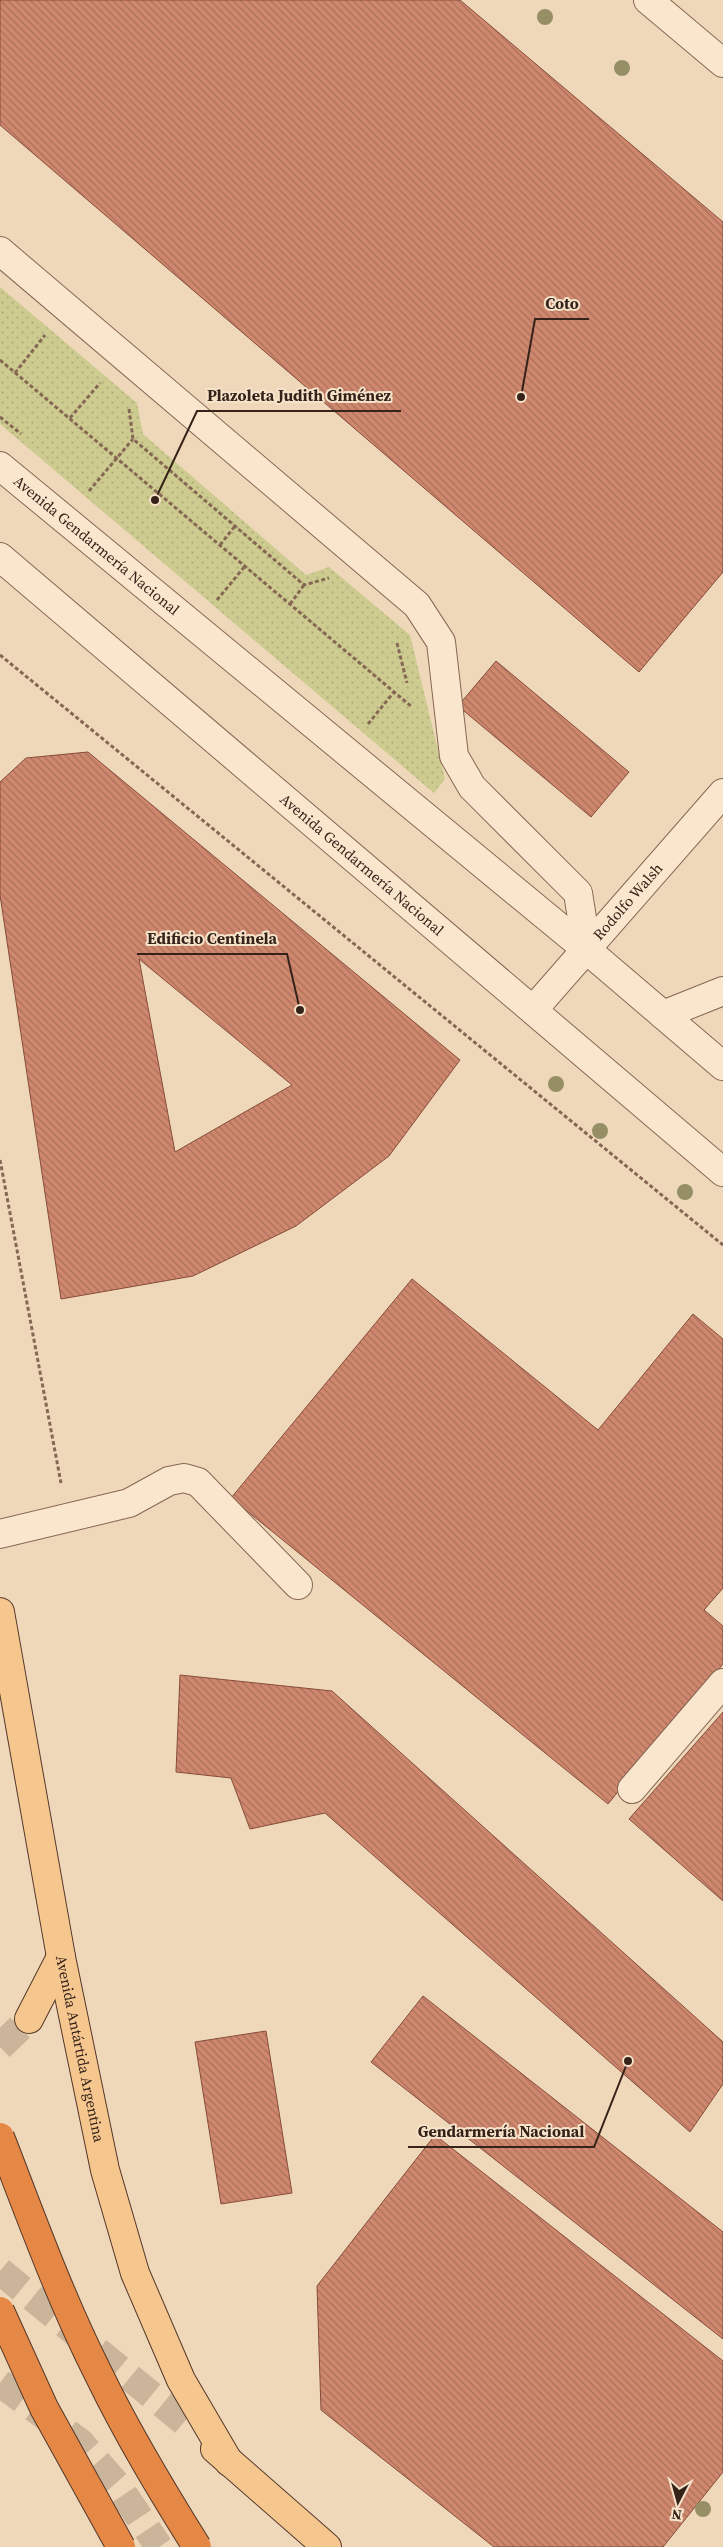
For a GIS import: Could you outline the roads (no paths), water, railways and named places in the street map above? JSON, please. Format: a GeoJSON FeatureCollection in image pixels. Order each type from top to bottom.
{"type":"FeatureCollection","features":[{"type":"Feature","properties":{"kind":"highway"},"geometry":{"type":"LineString","coordinates":[[0,2137],[50,2266],[98,2374],[138,2451],[196,2547]]}},
{"type":"Feature","properties":{"kind":"highway"},"geometry":{"type":"LineString","coordinates":[[0,2311],[44,2408],[121,2547]]}},
{"type":"Feature","properties":{"kind":"main road","name":"Avenida Antártida Argentina"},"geometry":{"type":"LineString","coordinates":[[0,1612],[61,1957],[105,2170],[135,2273],[180,2380],[229,2462]]}},
{"type":"Feature","properties":{"kind":"main road"},"geometry":{"type":"LineString","coordinates":[[29,2019],[61,1957]]}},
{"type":"Feature","properties":{"kind":"main road"},"geometry":{"type":"LineString","coordinates":[[188,2425],[327,2547]]}},
{"type":"Feature","properties":{"kind":"street"},"geometry":{"type":"LineString","coordinates":[[648,0],[723,63]]}},
{"type":"Feature","properties":{"kind":"street"},"geometry":{"type":"LineString","coordinates":[[0,251],[417,605],[441,642],[454,756],[472,787],[578,893],[587,950]]}},
{"type":"Feature","properties":{"kind":"street","name":"Avenida Gendarmería Nacional"},"geometry":{"type":"LineString","coordinates":[[0,466],[587,950],[723,1066]]}},
{"type":"Feature","properties":{"kind":"street","name":"Avenida Gendarmería Nacional"},"geometry":{"type":"LineString","coordinates":[[0,557],[723,1172]]}},
{"type":"Feature","properties":{"kind":"street","name":"Rodolfo Walsh"},"geometry":{"type":"LineString","coordinates":[[533,1010],[723,794]]}},
{"type":"Feature","properties":{"kind":"street"},"geometry":{"type":"LineString","coordinates":[[663,1015],[723,990]]}},
{"type":"Feature","properties":{"kind":"street"},"geometry":{"type":"LineString","coordinates":[[0,1534],[129,1503],[169,1481],[184,1478],[198,1482],[298,1585]]}},
{"type":"Feature","properties":{"kind":"street"},"geometry":{"type":"LineString","coordinates":[[632,1789],[723,1683]]}},
{"type":"Feature","properties":{"kind":"tunnel"},"geometry":{"type":"LineString","coordinates":[[0,2047],[29,2019]]}},
{"type":"Feature","properties":{"kind":"tunnel"},"geometry":{"type":"LineString","coordinates":[[0,2271],[188,2425]]}},
{"type":"Feature","properties":{"kind":"tunnel"},"geometry":{"type":"LineString","coordinates":[[0,2383],[80,2442],[119,2487],[159,2547]]}},
{"type":"Feature","properties":{"kind":"place","name":"Coto"},"geometry":{"type":"Point","coordinates":[521,397]}},
{"type":"Feature","properties":{"kind":"place","name":"Plazoleta Judith Giménez"},"geometry":{"type":"Point","coordinates":[155,500]}},
{"type":"Feature","properties":{"kind":"place","name":"Edificio Centinela"},"geometry":{"type":"Point","coordinates":[300,1010]}},
{"type":"Feature","properties":{"kind":"place","name":"Gendarmería Nacional"},"geometry":{"type":"Point","coordinates":[628,2061]}}]}
